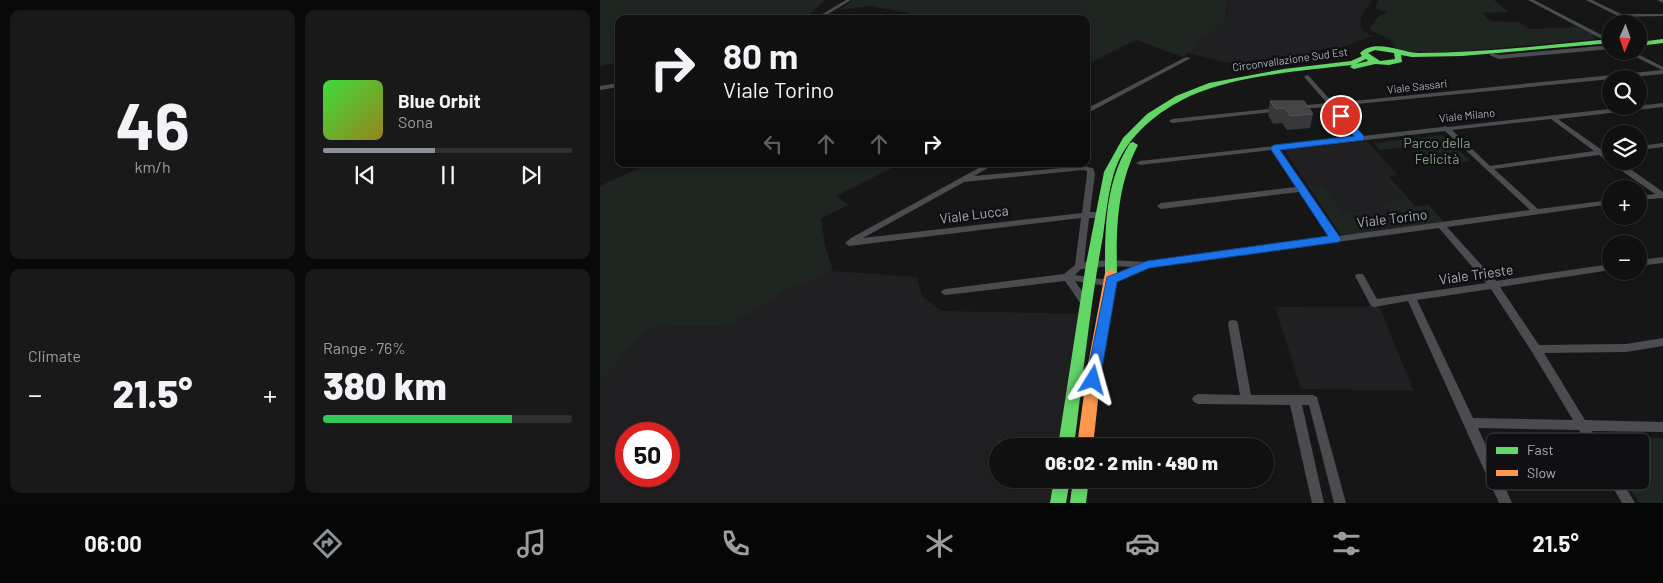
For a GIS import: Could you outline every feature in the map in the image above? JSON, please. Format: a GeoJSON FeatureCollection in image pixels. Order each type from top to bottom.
{"type":"FeatureCollection","features":[{"type":"Feature","properties":{"kind":"main road"},"geometry":{"type":"LineString","coordinates":[[1648,38],[1663,37]]}},
{"type":"Feature","properties":{"kind":"main road"},"geometry":{"type":"LineString","coordinates":[[1648,46],[1663,41]]}},
{"type":"Feature","properties":{"kind":"main road","name":"Circonvallazione Sud Est"},"geometry":{"type":"LineString","coordinates":[[1370,59],[1364,51],[1372,48],[1387,50],[1398,57],[1492,55],[1602,44]]}},
{"type":"Feature","properties":{"kind":"main road","name":"Circonvallazione Sud Est"},"geometry":{"type":"LineString","coordinates":[[1398,57],[1602,44]]}},
{"type":"Feature","properties":{"kind":"main road","name":"Circonvallazione Sud Est"},"geometry":{"type":"LineString","coordinates":[[1067,438],[1092,264],[1109,172],[1114,159],[1129,136],[1150,116],[1175,100],[1232,79],[1354,63],[1370,59]]}},
{"type":"Feature","properties":{"kind":"main road","name":"Circonvallazione Sud Est"},"geometry":{"type":"LineString","coordinates":[[1086,438],[1095,364],[1111,280],[1110,240],[1119,174],[1125,158],[1138,137],[1158,118],[1184,102],[1212,90],[1237,82],[1266,77],[1358,67],[1370,59]]}},
{"type":"Feature","properties":{"kind":"main road"},"geometry":{"type":"LineString","coordinates":[[1058,503],[1060,488]]}},
{"type":"Feature","properties":{"kind":"main road"},"geometry":{"type":"LineString","coordinates":[[1078,503],[1080,488]]}},
{"type":"Feature","properties":{"kind":"street"},"geometry":{"type":"LineString","coordinates":[[823,15],[849,0]]}},
{"type":"Feature","properties":{"kind":"street"},"geometry":{"type":"LineString","coordinates":[[1530,0],[1602,38]]}},
{"type":"Feature","properties":{"kind":"street"},"geometry":{"type":"LineString","coordinates":[[1588,0],[1620,16],[1663,15]]}},
{"type":"Feature","properties":{"kind":"street"},"geometry":{"type":"LineString","coordinates":[[1659,0],[1663,2]]}},
{"type":"Feature","properties":{"kind":"street"},"geometry":{"type":"LineString","coordinates":[[1090,110],[1188,58]]}},
{"type":"Feature","properties":{"kind":"street"},"geometry":{"type":"LineString","coordinates":[[1648,59],[1663,70]]}},
{"type":"Feature","properties":{"kind":"street","name":"Viale Sassari"},"geometry":{"type":"LineString","coordinates":[[1172,121],[1663,70]]}},
{"type":"Feature","properties":{"kind":"street"},"geometry":{"type":"LineString","coordinates":[[1307,77],[1361,138]]}},
{"type":"Feature","properties":{"kind":"street"},"geometry":{"type":"LineString","coordinates":[[600,88],[615,86]]}},
{"type":"Feature","properties":{"kind":"street","name":"Viale Milano"},"geometry":{"type":"LineString","coordinates":[[1140,163],[1663,105]]}},
{"type":"Feature","properties":{"kind":"street"},"geometry":{"type":"LineString","coordinates":[[1552,117],[1601,152]]}},
{"type":"Feature","properties":{"kind":"street"},"geometry":{"type":"LineString","coordinates":[[1445,128],[1536,212]]}},
{"type":"Feature","properties":{"kind":"street"},"geometry":{"type":"LineString","coordinates":[[1647,147],[1663,145]]}},
{"type":"Feature","properties":{"kind":"street"},"geometry":{"type":"LineString","coordinates":[[1274,148],[1335,239]]}},
{"type":"Feature","properties":{"kind":"street"},"geometry":{"type":"LineString","coordinates":[[1488,168],[1601,152]]}},
{"type":"Feature","properties":{"kind":"street"},"geometry":{"type":"LineString","coordinates":[[961,180],[985,167]]}},
{"type":"Feature","properties":{"kind":"street"},"geometry":{"type":"LineString","coordinates":[[961,180],[1084,168],[1090,170],[1079,266]]}},
{"type":"Feature","properties":{"kind":"street"},"geometry":{"type":"LineString","coordinates":[[1626,170],[1663,196]]}},
{"type":"Feature","properties":{"kind":"street","name":"Viale Lucca"},"geometry":{"type":"LineString","coordinates":[[961,180],[849,243],[1086,215],[1102,215]]}},
{"type":"Feature","properties":{"kind":"street"},"geometry":{"type":"LineString","coordinates":[[1162,206],[1302,189]]}},
{"type":"Feature","properties":{"kind":"street"},"geometry":{"type":"LineString","coordinates":[[1647,197],[1663,196]]}},
{"type":"Feature","properties":{"kind":"street","name":"Viale Torino"},"geometry":{"type":"LineString","coordinates":[[1111,263],[1147,265],[1602,203]]}},
{"type":"Feature","properties":{"kind":"street"},"geometry":{"type":"LineString","coordinates":[[1441,225],[1494,285],[1536,349],[1587,433]]}},
{"type":"Feature","properties":{"kind":"street"},"geometry":{"type":"LineString","coordinates":[[1647,262],[1663,260]]}},
{"type":"Feature","properties":{"kind":"street"},"geometry":{"type":"LineString","coordinates":[[1067,277],[1079,266],[1111,263]]}},
{"type":"Feature","properties":{"kind":"street","name":"Viale Torino"},"geometry":{"type":"LineString","coordinates":[[1111,280],[1147,265]]}},
{"type":"Feature","properties":{"kind":"street","name":"Viale Trieste"},"geometry":{"type":"LineString","coordinates":[[1360,276],[1374,303],[1602,269]]}},
{"type":"Feature","properties":{"kind":"street"},"geometry":{"type":"LineString","coordinates":[[1067,277],[1086,304]]}},
{"type":"Feature","properties":{"kind":"street"},"geometry":{"type":"LineString","coordinates":[[946,292],[1067,277],[1101,282],[1111,280]]}},
{"type":"Feature","properties":{"kind":"street"},"geometry":{"type":"LineString","coordinates":[[1411,297],[1486,460]]}},
{"type":"Feature","properties":{"kind":"street"},"geometry":{"type":"LineString","coordinates":[[1233,324],[1246,399]]}},
{"type":"Feature","properties":{"kind":"street"},"geometry":{"type":"LineString","coordinates":[[1536,349],[1626,348],[1663,342]]}},
{"type":"Feature","properties":{"kind":"street"},"geometry":{"type":"LineString","coordinates":[[1198,398],[1313,400],[1340,503]]}},
{"type":"Feature","properties":{"kind":"street"},"geometry":{"type":"LineString","coordinates":[[1295,400],[1318,503]]}},
{"type":"Feature","properties":{"kind":"street"},"geometry":{"type":"LineString","coordinates":[[1469,423],[1663,427]]}},
{"type":"Feature","properties":{"kind":"street"},"geometry":{"type":"LineString","coordinates":[[1500,490],[1506,503]]}},
{"type":"Feature","properties":{"kind":"street"},"geometry":{"type":"LineString","coordinates":[[1621,490],[1629,503]]}},
{"type":"Feature","properties":{"kind":"shaded area"},"geometry":{"type":"Polygon","coordinates":[[[1229,0],[1372,0],[1362,15],[1360,26],[1364,31],[1375,37],[1369,37],[1344,47],[1322,49],[1275,63],[1229,63],[1187,53],[1227,14],[1229,0]]]}},
{"type":"Feature","properties":{"kind":"shaded area"},"geometry":{"type":"Polygon","coordinates":[[[1367,141],[1398,175],[1388,177],[1415,207],[1429,205],[1444,222],[1341,235],[1284,150],[1367,141]]]}},
{"type":"Feature","properties":{"kind":"shaded area"},"geometry":{"type":"Polygon","coordinates":[[[833,271],[917,277],[922,296],[942,311],[1094,314],[1075,438],[989,438],[989,488],[1068,488],[1066,503],[600,503],[600,382],[651,327],[730,326],[784,292],[833,271]]]}},
{"type":"Feature","properties":{"kind":"shaded area"},"geometry":{"type":"Polygon","coordinates":[[[1379,306],[1414,391],[1301,389],[1275,307],[1379,306]]]}},
{"type":"Feature","properties":{"kind":"green space"},"geometry":{"type":"Polygon","coordinates":[[[600,0],[825,0],[809,15],[615,15],[615,63],[600,66],[600,0]]]}},
{"type":"Feature","properties":{"kind":"green space"},"geometry":{"type":"Polygon","coordinates":[[[853,0],[1229,0],[1223,23],[1195,44],[1196,46],[1183,57],[1136,40],[1090,63],[1090,15],[908,15],[909,13],[871,6],[840,10],[853,0]]]}},
{"type":"Feature","properties":{"kind":"green space"},"geometry":{"type":"Polygon","coordinates":[[[1379,0],[1494,0],[1509,12],[1483,13],[1490,21],[1518,22],[1530,29],[1578,27],[1592,34],[1596,39],[1455,52],[1405,52],[1394,47],[1391,40],[1369,29],[1378,17],[1387,12],[1375,9],[1379,0]]]}},
{"type":"Feature","properties":{"kind":"green space","name":"Parco della Felicità"},"geometry":{"type":"Polygon","coordinates":[[[1442,135],[1471,161],[1428,167],[1409,147],[1380,150],[1374,143],[1442,135]]]}},
{"type":"Feature","properties":{"kind":"green space"},"geometry":{"type":"Polygon","coordinates":[[[641,167],[894,167],[836,196],[849,205],[821,218],[825,245],[833,271],[784,292],[730,326],[651,327],[600,382],[600,186],[641,167]]]}},
{"type":"Feature","properties":{"kind":"green space"},"geometry":{"type":"Polygon","coordinates":[[[1388,176],[1416,207],[1429,205],[1444,222],[1402,228],[1383,203],[1403,199],[1383,177],[1388,176]]]}},
{"type":"Feature","properties":{"kind":"green space"},"geometry":{"type":"Polygon","coordinates":[[[1322,185],[1344,214],[1361,212],[1376,231],[1341,235],[1308,186],[1322,185]]]}},
{"type":"Feature","properties":{"kind":"green space"},"geometry":{"type":"Polygon","coordinates":[[[1650,438],[1663,438],[1663,503],[1639,503],[1631,490],[1650,490],[1650,438]]]}},
{"type":"Feature","properties":{"kind":"building"},"geometry":{"type":"Polygon","coordinates":[[[1270,101],[1304,101],[1313,114],[1290,116],[1285,108],[1276,109],[1270,101]]]}},
{"type":"Feature","properties":{"kind":"traffic: fast"},"geometry":{"type":"LineString","coordinates":[[1648,43],[1663,41]]}},
{"type":"Feature","properties":{"kind":"traffic: fast"},"geometry":{"type":"LineString","coordinates":[[1397,54],[1399,60],[1380,63],[1371,60],[1364,53],[1375,48],[1381,48],[1412,55],[1462,54],[1602,42]]}},
{"type":"Feature","properties":{"kind":"traffic: fast"},"geometry":{"type":"LineString","coordinates":[[1067,438],[1092,264],[1109,172],[1126,140],[1150,116],[1179,98],[1212,85],[1284,71],[1353,63],[1365,57]]}},
{"type":"Feature","properties":{"kind":"traffic: fast"},"geometry":{"type":"LineString","coordinates":[[1354,67],[1375,62]]}},
{"type":"Feature","properties":{"kind":"traffic: fast"},"geometry":{"type":"LineString","coordinates":[[1111,273],[1113,207],[1125,159],[1133,145]]}},
{"type":"Feature","properties":{"kind":"traffic: fast"},"geometry":{"type":"LineString","coordinates":[[1058,503],[1060,488]]}},
{"type":"Feature","properties":{"kind":"traffic: fast"},"geometry":{"type":"LineString","coordinates":[[1078,503],[1080,488]]}},
{"type":"Feature","properties":{"kind":"traffic: slow"},"geometry":{"type":"LineString","coordinates":[[1086,438],[1095,364],[1111,273]]}},
{"type":"Feature","properties":{"kind":"route"},"geometry":{"type":"LineString","coordinates":[[1093,380],[1111,280],[1147,265],[1335,239],[1274,148],[1361,138],[1341,116]]}}]}
